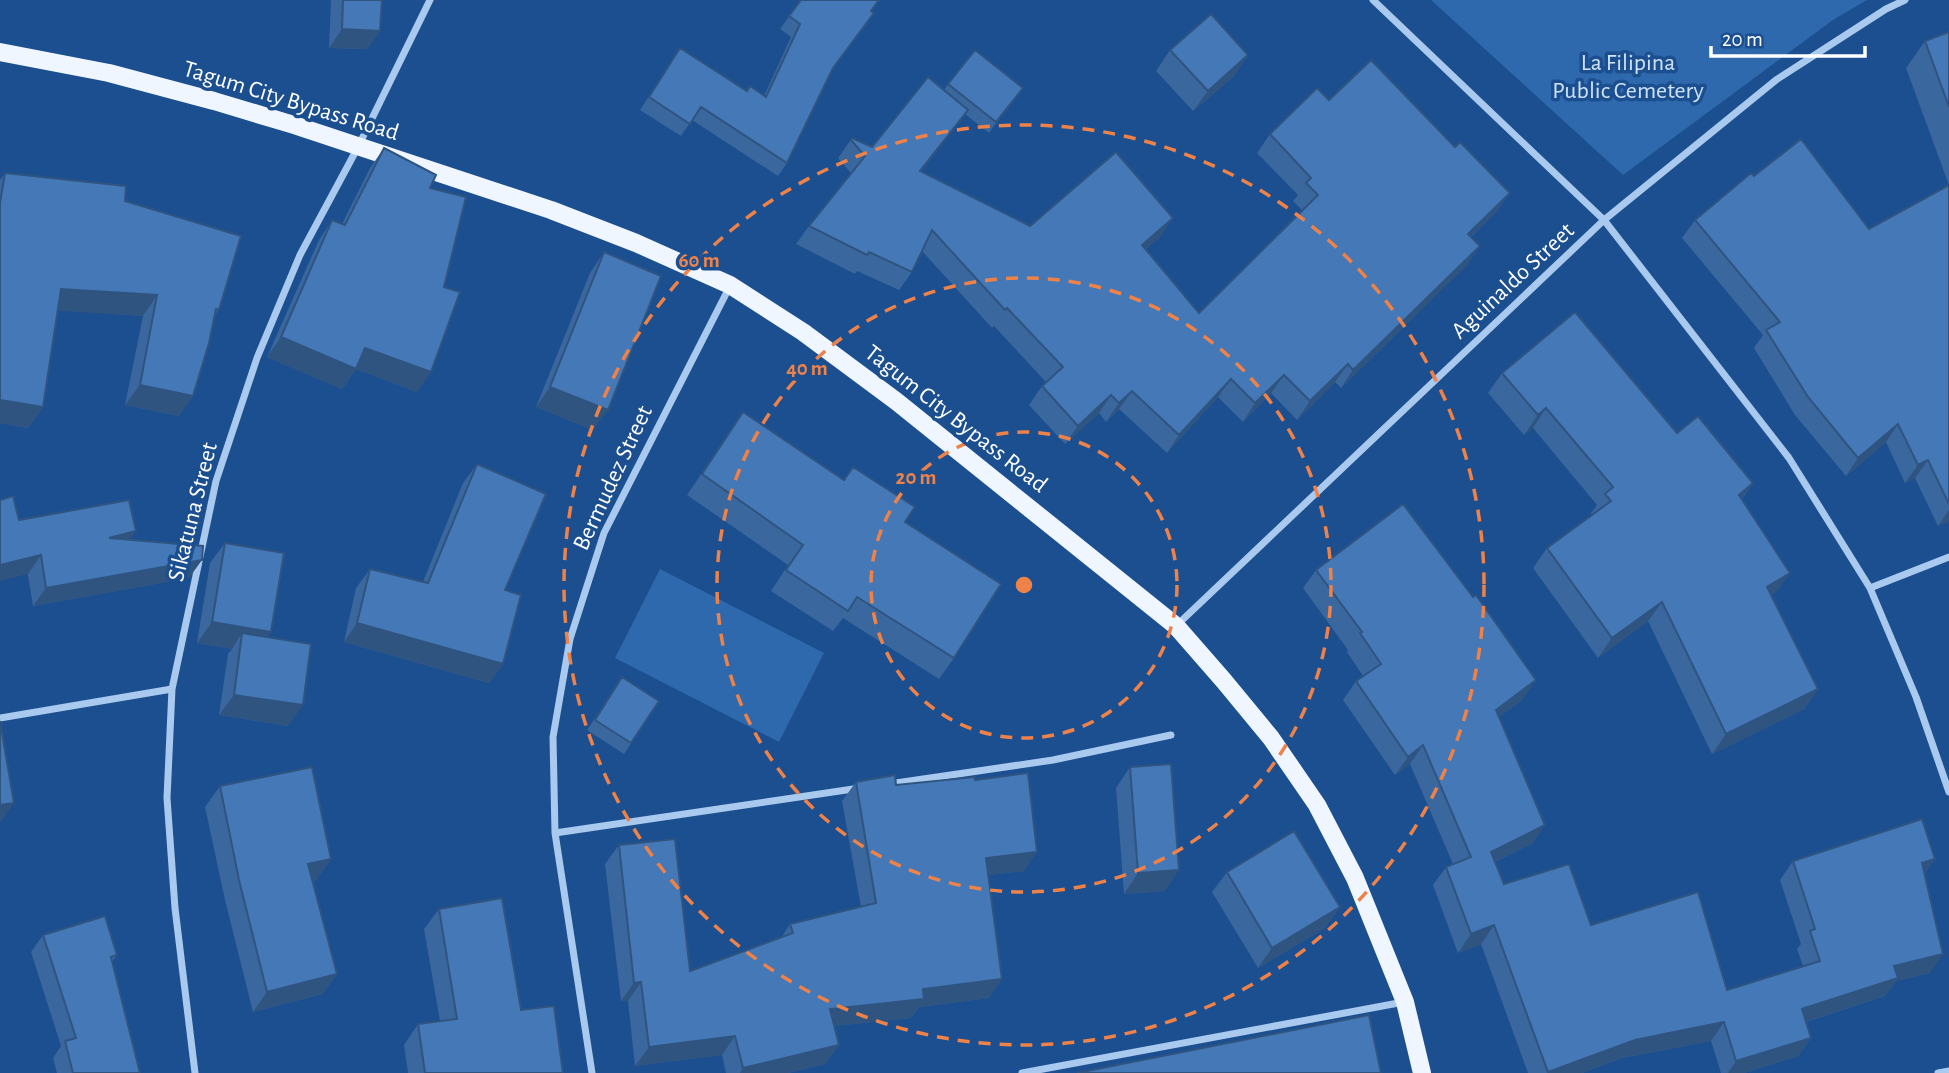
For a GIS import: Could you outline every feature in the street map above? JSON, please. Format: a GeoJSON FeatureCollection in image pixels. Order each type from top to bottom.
{"type":"FeatureCollection","features":[{"type":"Feature","properties":{"kind":"main road","name":"Tagum City Bypass Road"},"geometry":{"type":"LineString","coordinates":[[0,52],[109,73],[294,125],[551,210],[636,243],[730,285],[803,332],[896,401],[1176,626],[1271,738],[1317,804],[1355,878],[1405,1002],[1422,1073]]}},
{"type":"Feature","properties":{"kind":"street","name":"Sikatuna Street"},"geometry":{"type":"LineString","coordinates":[[195,1073],[175,908],[167,798],[172,689],[216,481],[257,358],[300,255],[358,147],[430,0]]}},
{"type":"Feature","properties":{"kind":"street"},"geometry":{"type":"LineString","coordinates":[[1373,0],[1604,220],[1789,458],[1870,588],[1916,697],[1949,792]]}},
{"type":"Feature","properties":{"kind":"street","name":"Aguinaldo Street"},"geometry":{"type":"LineString","coordinates":[[1176,626],[1604,220],[1776,80],[1885,9],[1905,0]]}},
{"type":"Feature","properties":{"kind":"street","name":"Bermudez Street"},"geometry":{"type":"LineString","coordinates":[[592,1073],[555,833],[553,737],[570,639],[604,533],[730,285]]}},
{"type":"Feature","properties":{"kind":"street"},"geometry":{"type":"LineString","coordinates":[[1870,588],[1949,556]]}},
{"type":"Feature","properties":{"kind":"street"},"geometry":{"type":"LineString","coordinates":[[0,718],[172,689]]}},
{"type":"Feature","properties":{"kind":"street"},"geometry":{"type":"LineString","coordinates":[[887,784],[1053,760],[1171,735]]}},
{"type":"Feature","properties":{"kind":"street"},"geometry":{"type":"LineString","coordinates":[[555,833],[873,786]]}},
{"type":"Feature","properties":{"kind":"street"},"geometry":{"type":"LineString","coordinates":[[1021,1073],[1405,1002]]}},
{"type":"Feature","properties":{"kind":"street"},"geometry":{"type":"LineString","coordinates":[[1938,1073],[1949,1071]]}},
{"type":"Feature","properties":{"kind":"green space","name":"La Filipina Public Cemetery"},"geometry":{"type":"Polygon","coordinates":[[[1431,0],[1867,0],[1833,20],[1623,175],[1431,0]]]}},
{"type":"Feature","properties":{"kind":"green space"},"geometry":{"type":"Polygon","coordinates":[[[660,569],[824,653],[779,742],[615,658],[660,569]]]}},
{"type":"Feature","properties":{"kind":"building"},"geometry":{"type":"Polygon","coordinates":[[[343,0],[382,0],[380,31],[342,29],[343,0]]]}},
{"type":"Feature","properties":{"kind":"building"},"geometry":{"type":"Polygon","coordinates":[[[801,0],[879,0],[871,11],[874,13],[833,68],[787,163],[701,107],[690,124],[649,97],[680,48],[747,91],[750,86],[766,97],[800,24],[789,16],[801,0]]]}},
{"type":"Feature","properties":{"kind":"building"},"geometry":{"type":"Polygon","coordinates":[[[1211,14],[1248,55],[1208,91],[1170,50],[1211,14]]]}},
{"type":"Feature","properties":{"kind":"building"},"geometry":{"type":"Polygon","coordinates":[[[1949,32],[1949,107],[1925,41],[1949,32]]]}},
{"type":"Feature","properties":{"kind":"building"},"geometry":{"type":"Polygon","coordinates":[[[975,50],[1023,88],[996,122],[948,84],[975,50]]]}},
{"type":"Feature","properties":{"kind":"building"},"geometry":{"type":"Polygon","coordinates":[[[1371,60],[1455,147],[1460,142],[1510,193],[1468,234],[1480,246],[1353,370],[1348,364],[1310,401],[1284,375],[1255,403],[1231,379],[1179,435],[1132,391],[1119,403],[1111,395],[1078,426],[1042,386],[1063,367],[1007,308],[1005,310],[932,230],[912,272],[869,252],[867,255],[809,226],[865,156],[852,138],[872,147],[928,77],[968,110],[920,171],[1030,226],[1116,152],[1173,218],[1142,245],[1199,313],[1318,195],[1306,183],[1311,178],[1270,134],[1317,88],[1329,100],[1371,60]]]}},
{"type":"Feature","properties":{"kind":"building"},"geometry":{"type":"Polygon","coordinates":[[[1801,139],[1869,229],[1949,185],[1949,504],[1928,460],[1918,465],[1898,424],[1858,458],[1808,397],[1766,330],[1780,322],[1695,220],[1751,173],[1754,176],[1801,139]]]}},
{"type":"Feature","properties":{"kind":"building"},"geometry":{"type":"Polygon","coordinates":[[[384,148],[436,175],[430,188],[466,197],[444,287],[460,292],[431,372],[365,348],[356,369],[281,337],[332,220],[345,225],[384,148]]]}},
{"type":"Feature","properties":{"kind":"building"},"geometry":{"type":"Polygon","coordinates":[[[5,173],[126,186],[125,201],[241,236],[219,310],[216,309],[193,396],[140,385],[157,295],[61,289],[43,407],[0,400],[0,203],[5,173]]]}},
{"type":"Feature","properties":{"kind":"building"},"geometry":{"type":"Polygon","coordinates":[[[604,252],[661,276],[608,410],[550,387],[604,252]]]}},
{"type":"Feature","properties":{"kind":"building"},"geometry":{"type":"Polygon","coordinates":[[[1575,312],[1677,433],[1698,416],[1753,483],[1739,495],[1790,573],[1767,587],[1818,689],[1726,734],[1662,602],[1612,638],[1547,548],[1611,501],[1605,494],[1613,487],[1546,408],[1538,415],[1502,373],[1575,312]]]}},
{"type":"Feature","properties":{"kind":"building"},"geometry":{"type":"Polygon","coordinates":[[[743,412],[844,480],[853,467],[915,507],[905,522],[1001,584],[954,658],[857,597],[848,611],[786,570],[803,545],[702,474],[743,412]]]}},
{"type":"Feature","properties":{"kind":"building"},"geometry":{"type":"Polygon","coordinates":[[[477,464],[546,494],[505,590],[521,595],[503,664],[357,623],[370,569],[428,583],[477,464]]]}},
{"type":"Feature","properties":{"kind":"building"},"geometry":{"type":"Polygon","coordinates":[[[13,496],[19,520],[129,500],[136,531],[109,538],[203,546],[202,560],[46,588],[41,555],[0,565],[0,500],[13,496]]]}},
{"type":"Feature","properties":{"kind":"building"},"geometry":{"type":"Polygon","coordinates":[[[1403,504],[1473,597],[1476,595],[1536,680],[1496,710],[1545,825],[1491,852],[1504,884],[1569,864],[1591,925],[1698,892],[1727,990],[1820,961],[1810,931],[1815,929],[1793,861],[1922,819],[1935,859],[1922,863],[1943,954],[1894,966],[1898,978],[1802,1009],[1811,1038],[1736,1061],[1724,1022],[1635,1040],[1548,1072],[1494,925],[1471,934],[1446,867],[1471,857],[1423,745],[1408,757],[1356,681],[1381,664],[1360,633],[1362,632],[1316,570],[1403,504]]]}},
{"type":"Feature","properties":{"kind":"building"},"geometry":{"type":"Polygon","coordinates":[[[225,543],[284,553],[271,632],[212,622],[225,543]]]}},
{"type":"Feature","properties":{"kind":"building"},"geometry":{"type":"Polygon","coordinates":[[[242,633],[311,644],[303,705],[234,695],[242,633]]]}},
{"type":"Feature","properties":{"kind":"building"},"geometry":{"type":"Polygon","coordinates":[[[622,677],[659,701],[631,743],[595,720],[622,677]]]}},
{"type":"Feature","properties":{"kind":"building"},"geometry":{"type":"Polygon","coordinates":[[[0,721],[14,803],[0,805],[0,721]]]}},
{"type":"Feature","properties":{"kind":"building"},"geometry":{"type":"Polygon","coordinates":[[[1171,764],[1179,870],[1138,873],[1130,767],[1171,764]]]}},
{"type":"Feature","properties":{"kind":"building"},"geometry":{"type":"Polygon","coordinates":[[[312,767],[331,859],[308,864],[337,974],[267,992],[239,880],[220,786],[312,767]]]}},
{"type":"Feature","properties":{"kind":"building"},"geometry":{"type":"Polygon","coordinates":[[[1028,773],[1037,852],[986,858],[1002,979],[923,989],[924,999],[830,1009],[839,1045],[743,1068],[735,1036],[649,1047],[641,982],[634,983],[619,845],[675,839],[690,971],[793,933],[790,924],[876,903],[856,782],[895,775],[896,785],[975,777],[975,780],[1028,773]]]}},
{"type":"Feature","properties":{"kind":"building"},"geometry":{"type":"Polygon","coordinates":[[[1294,831],[1340,907],[1272,948],[1227,872],[1294,831]]]}},
{"type":"Feature","properties":{"kind":"building"},"geometry":{"type":"Polygon","coordinates":[[[502,898],[521,1010],[554,1006],[563,1073],[425,1073],[418,1024],[457,1019],[439,909],[502,898]]]}},
{"type":"Feature","properties":{"kind":"building"},"geometry":{"type":"Polygon","coordinates":[[[105,916],[117,955],[111,957],[140,1073],[73,1073],[65,1041],[76,1038],[43,935],[105,916]]]}},
{"type":"Feature","properties":{"kind":"building"},"geometry":{"type":"Polygon","coordinates":[[[1369,1015],[1381,1073],[1077,1073],[1369,1015]]]}}]}
